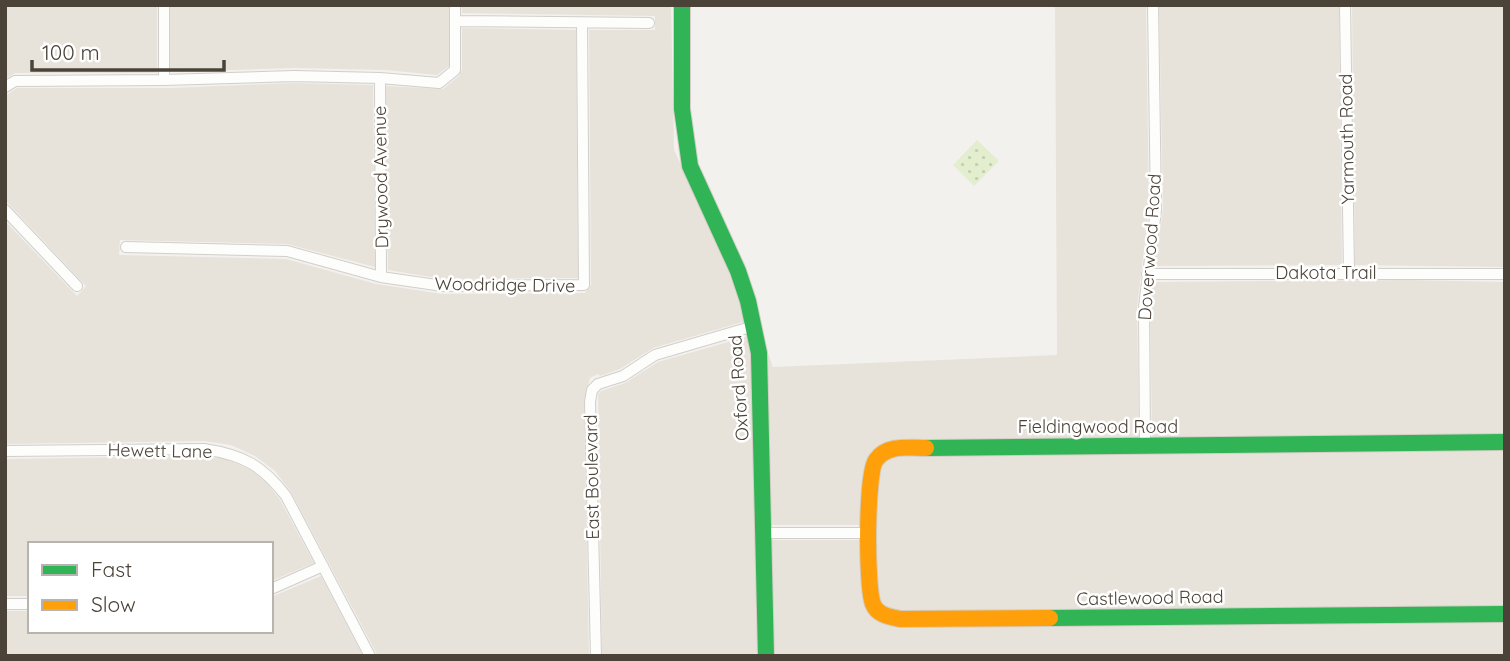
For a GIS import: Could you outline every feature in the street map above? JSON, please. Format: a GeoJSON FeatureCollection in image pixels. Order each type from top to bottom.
{"type":"FeatureCollection","features":[{"type":"Feature","properties":{"kind":"street"},"geometry":{"type":"LineString","coordinates":[[164,5],[164,80]]}},
{"type":"Feature","properties":{"kind":"street"},"geometry":{"type":"LineString","coordinates":[[5,87],[15,80],[164,80],[294,76],[380,78],[439,83],[455,70],[455,5]]}},
{"type":"Feature","properties":{"kind":"street","name":"Oxford Road"},"geometry":{"type":"LineString","coordinates":[[682,5],[682,109],[690,166],[737,271],[754,326],[760,374],[766,656]]}},
{"type":"Feature","properties":{"kind":"street","name":"Doverwood Road"},"geometry":{"type":"LineString","coordinates":[[1145,446],[1144,307],[1156,210],[1153,5]]}},
{"type":"Feature","properties":{"kind":"street","name":"Yarmouth Road"},"geometry":{"type":"LineString","coordinates":[[1345,5],[1349,273]]}},
{"type":"Feature","properties":{"kind":"street"},"geometry":{"type":"LineString","coordinates":[[456,20],[649,23]]}},
{"type":"Feature","properties":{"kind":"street","name":"Woodridge Drive"},"geometry":{"type":"LineString","coordinates":[[126,247],[287,251],[382,277],[443,286],[584,285],[582,23]]}},
{"type":"Feature","properties":{"kind":"street","name":"Drywood Avenue"},"geometry":{"type":"LineString","coordinates":[[380,78],[382,277]]}},
{"type":"Feature","properties":{"kind":"street"},"geometry":{"type":"LineString","coordinates":[[5,210],[77,286]]}},
{"type":"Feature","properties":{"kind":"street","name":"Dakota Trail"},"geometry":{"type":"LineString","coordinates":[[1147,274],[1505,274]]}},
{"type":"Feature","properties":{"kind":"street","name":"East Boulevard"},"geometry":{"type":"LineString","coordinates":[[596,656],[590,402],[592,390],[598,384],[623,376],[656,355],[754,326]]}},
{"type":"Feature","properties":{"kind":"street","name":"Fieldingwood Road"},"geometry":{"type":"LineString","coordinates":[[869,533],[870,472],[874,460],[895,448],[1505,442]]}},
{"type":"Feature","properties":{"kind":"street","name":"Hewett Lane"},"geometry":{"type":"LineString","coordinates":[[5,451],[204,449],[230,453],[252,462],[270,476],[286,496],[370,656]]}},
{"type":"Feature","properties":{"kind":"street"},"geometry":{"type":"LineString","coordinates":[[765,533],[869,533]]}},
{"type":"Feature","properties":{"kind":"street","name":"Castlewood Road"},"geometry":{"type":"LineString","coordinates":[[869,533],[870,590],[873,605],[884,616],[900,619],[1505,614]]}},
{"type":"Feature","properties":{"kind":"street"},"geometry":{"type":"LineString","coordinates":[[273,588],[323,566]]}},
{"type":"Feature","properties":{"kind":"street"},"geometry":{"type":"LineString","coordinates":[[5,604],[28,604]]}},
{"type":"Feature","properties":{"kind":"shaded area"},"geometry":{"type":"Polygon","coordinates":[[[5,5],[157,5],[157,73],[15,73],[5,79],[5,5]]]}},
{"type":"Feature","properties":{"kind":"shaded area"},"geometry":{"type":"Polygon","coordinates":[[[170,5],[449,5],[449,66],[437,75],[386,70],[294,68],[170,72],[170,5]]]}},
{"type":"Feature","properties":{"kind":"shaded area"},"geometry":{"type":"Polygon","coordinates":[[[462,5],[671,5],[674,150],[732,274],[746,321],[653,348],[620,369],[590,378],[584,402],[589,656],[378,656],[291,492],[275,471],[255,456],[231,445],[204,441],[5,444],[5,221],[77,296],[86,286],[5,200],[5,96],[17,88],[170,88],[294,83],[373,85],[375,267],[287,244],[120,240],[119,255],[286,259],[376,284],[442,294],[585,293],[591,285],[589,30],[655,30],[655,16],[462,13],[462,5]]]}},
{"type":"Feature","properties":{"kind":"shaded area"},"geometry":{"type":"Polygon","coordinates":[[[1055,5],[1146,5],[1149,210],[1137,307],[1139,438],[893,441],[864,469],[863,525],[771,525],[767,381],[763,339],[773,367],[1057,355],[1055,5]]]}},
{"type":"Feature","properties":{"kind":"shaded area"},"geometry":{"type":"Polygon","coordinates":[[[1159,5],[1339,5],[1342,265],[1155,266],[1163,210],[1159,5]]]}},
{"type":"Feature","properties":{"kind":"shaded area"},"geometry":{"type":"Polygon","coordinates":[[[1352,5],[1505,5],[1505,267],[1355,265],[1352,5]]]}},
{"type":"Feature","properties":{"kind":"shaded area"},"geometry":{"type":"Polygon","coordinates":[[[462,28],[576,30],[578,278],[443,279],[388,270],[386,86],[443,89],[459,76],[462,70],[462,28]]]}},
{"type":"Feature","properties":{"kind":"shaded area"},"geometry":{"type":"Polygon","coordinates":[[[1153,282],[1505,282],[1505,435],[1152,438],[1150,307],[1153,282]]]}},
{"type":"Feature","properties":{"kind":"shaded area"},"geometry":{"type":"Polygon","coordinates":[[[749,336],[752,354],[760,656],[602,656],[598,394],[625,383],[658,362],[749,336]]]}},
{"type":"Feature","properties":{"kind":"shaded area"},"geometry":{"type":"Polygon","coordinates":[[[1505,450],[1505,606],[901,612],[887,609],[879,601],[876,589],[876,473],[880,465],[896,455],[1505,450]]]}},
{"type":"Feature","properties":{"kind":"shaded area"},"geometry":{"type":"Polygon","coordinates":[[[204,456],[228,460],[249,469],[266,481],[280,500],[314,563],[273,580],[273,542],[28,542],[28,596],[5,596],[5,459],[204,456]]]}},
{"type":"Feature","properties":{"kind":"shaded area"},"geometry":{"type":"Polygon","coordinates":[[[771,540],[863,540],[869,611],[883,623],[899,626],[1505,621],[1505,656],[773,656],[771,540]]]}},
{"type":"Feature","properties":{"kind":"shaded area"},"geometry":{"type":"Polygon","coordinates":[[[321,576],[363,656],[5,656],[5,611],[28,611],[28,633],[273,633],[273,596],[321,576]]]}},
{"type":"Feature","properties":{"kind":"green space"},"geometry":{"type":"Polygon","coordinates":[[[977,140],[999,161],[974,186],[953,165],[977,140]]]}},
{"type":"Feature","properties":{"kind":"traffic: fast"},"geometry":{"type":"LineString","coordinates":[[682,5],[682,109],[690,166],[738,271],[748,301],[759,353],[766,656]]}},
{"type":"Feature","properties":{"kind":"traffic: fast"},"geometry":{"type":"LineString","coordinates":[[926,448],[1505,442]]}},
{"type":"Feature","properties":{"kind":"traffic: fast"},"geometry":{"type":"LineString","coordinates":[[1050,618],[1505,614]]}},
{"type":"Feature","properties":{"kind":"traffic: slow"},"geometry":{"type":"LineString","coordinates":[[926,448],[886,451],[876,460],[873,469],[868,554],[871,593],[877,611],[900,619],[1050,618]]}}]}
